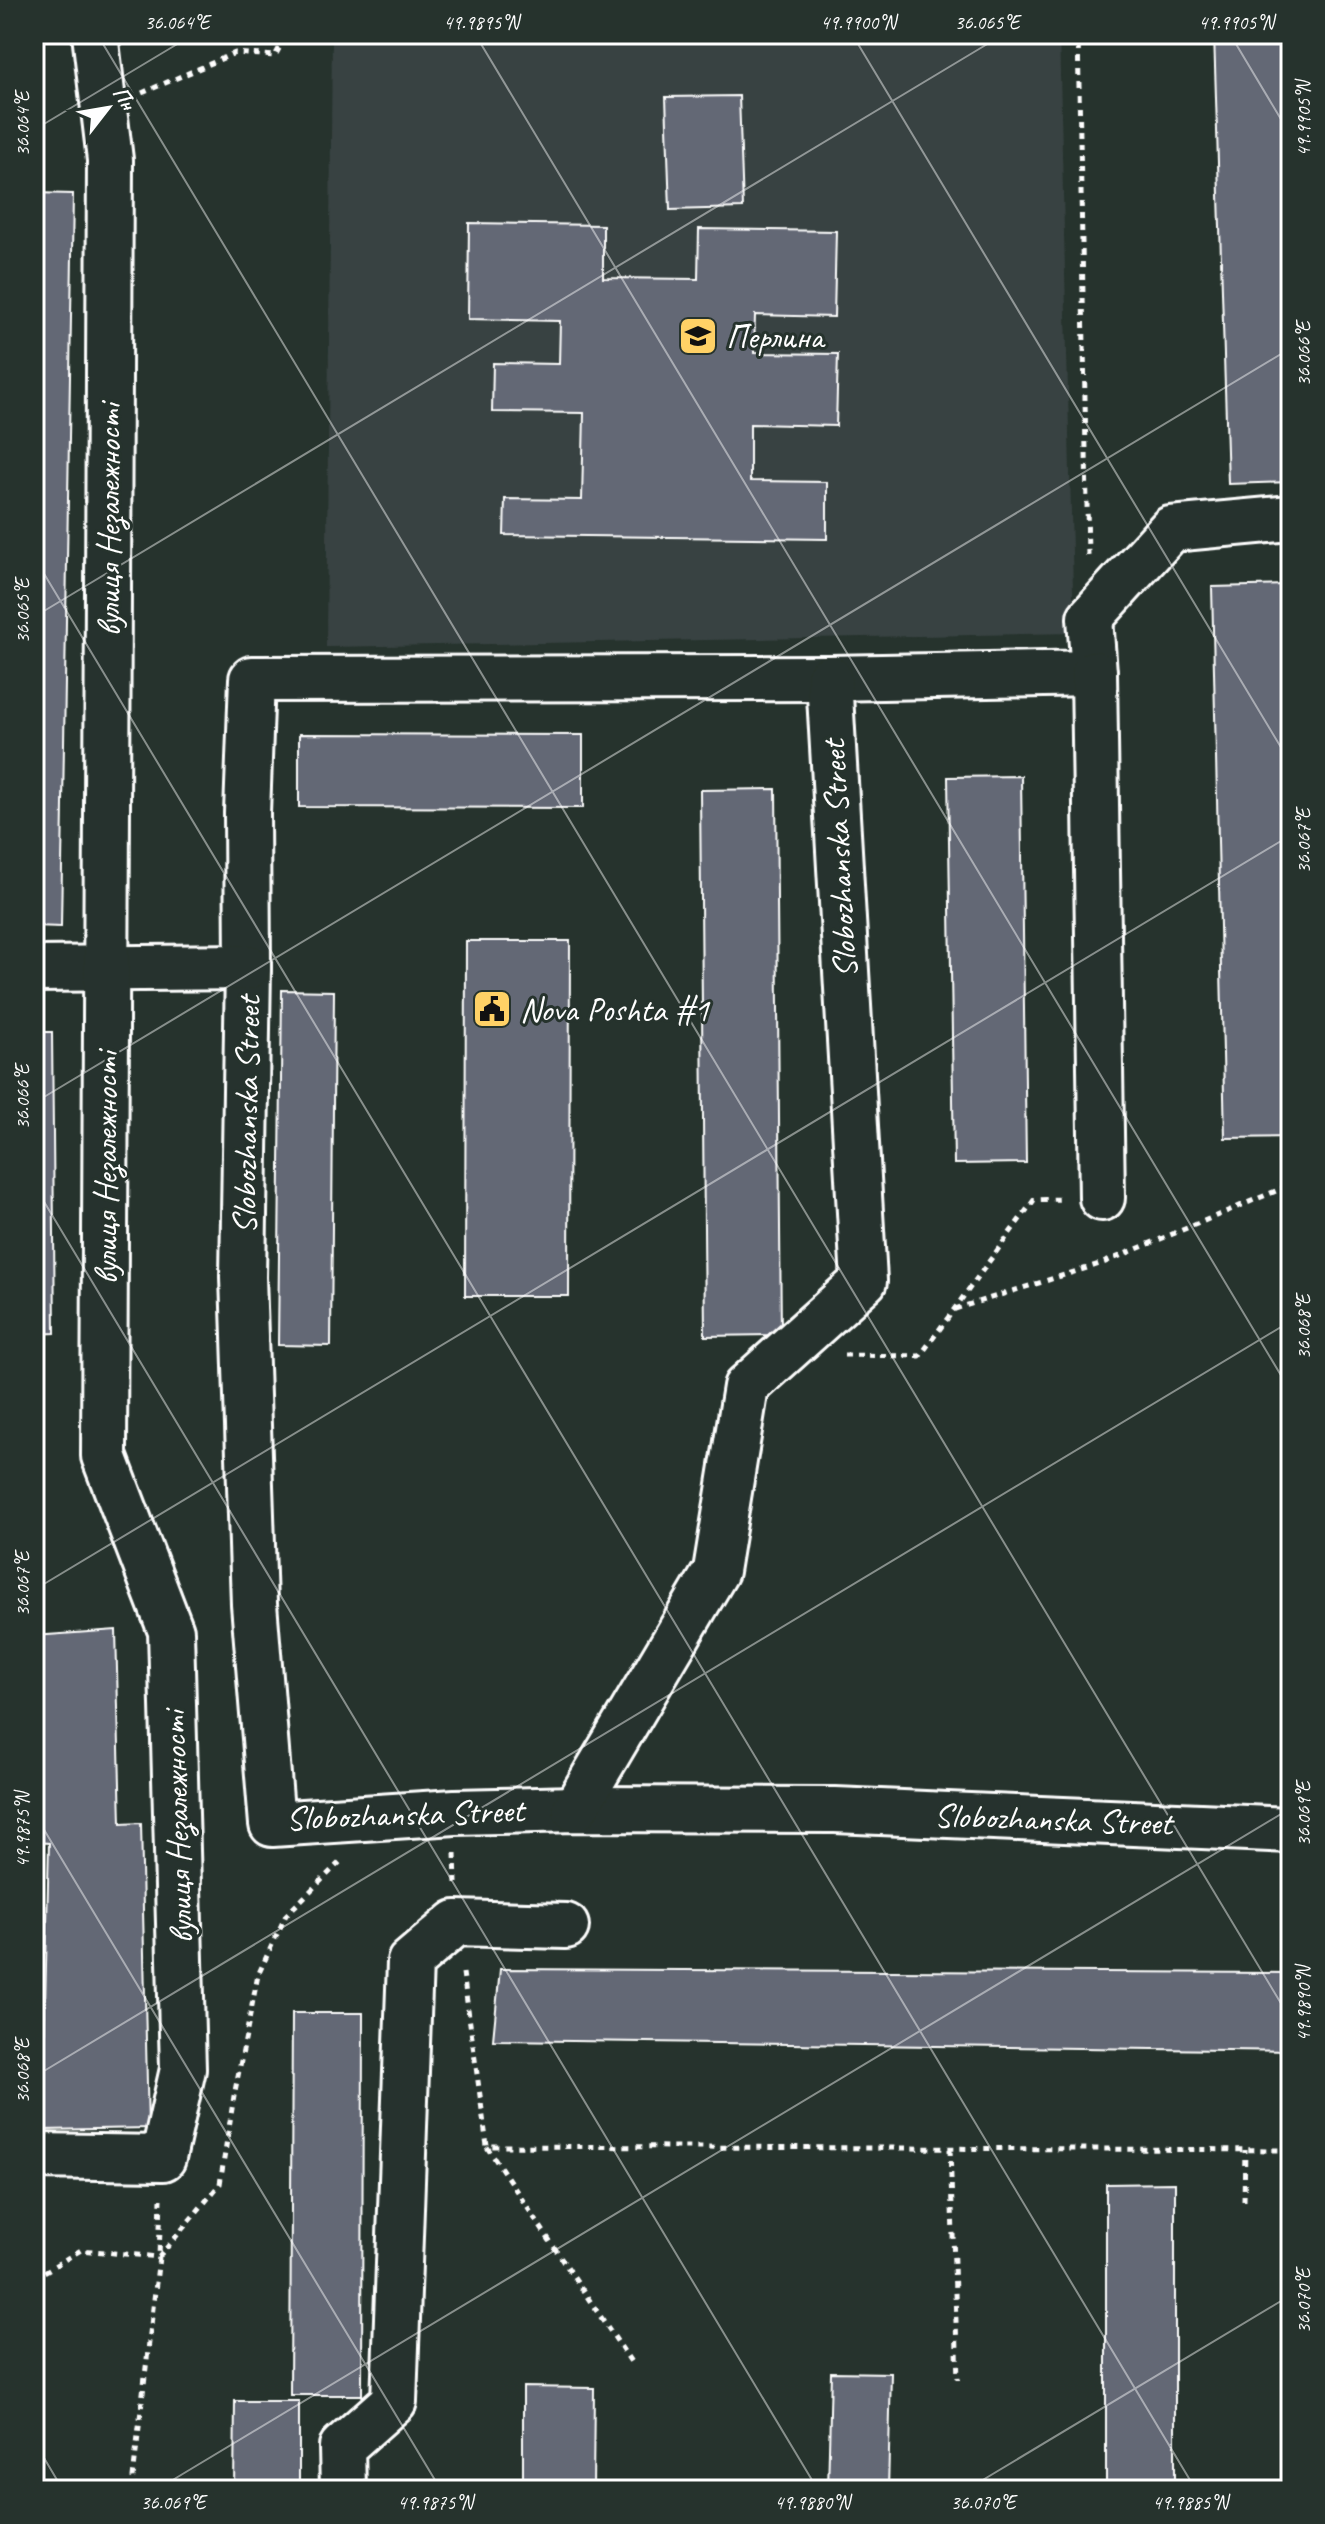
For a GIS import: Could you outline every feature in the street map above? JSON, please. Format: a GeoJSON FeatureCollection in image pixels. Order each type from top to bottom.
{"type":"FeatureCollection","features":[{"type":"Feature","properties":{"kind":"street","name":"вулиця Незалежності"},"geometry":{"type":"LineString","coordinates":[[95,34],[106,109],[110,176],[104,1456],[171,1631],[183,2069],[163,2158]]}},
{"type":"Feature","properties":{"kind":"street"},"geometry":{"type":"LineString","coordinates":[[1102,1198],[1094,673],[1090,618],[1171,529],[1291,518]]}},
{"type":"Feature","properties":{"kind":"street","name":"Slobozhanska Street"},"geometry":{"type":"LineString","coordinates":[[1094,673],[829,678],[252,679],[247,813],[243,1293],[254,1604],[272,1824],[455,1812],[575,1809],[835,1810],[1291,1830]]}},
{"type":"Feature","properties":{"kind":"street","name":"Slobozhanska Street"},"geometry":{"type":"LineString","coordinates":[[575,1809],[716,1571],[746,1387],[864,1281],[829,678]]}},
{"type":"Feature","properties":{"kind":"street"},"geometry":{"type":"LineString","coordinates":[[34,969],[248,967]]}},
{"type":"Feature","properties":{"kind":"street"},"geometry":{"type":"LineString","coordinates":[[343,2490],[342,2447],[394,2401],[410,1962],[456,1923],[566,1926]]}},
{"type":"Feature","properties":{"kind":"street"},"geometry":{"type":"LineString","coordinates":[[34,2156],[163,2158]]}},
{"type":"Feature","properties":{"kind":"path"},"geometry":{"type":"LineString","coordinates":[[106,109],[235,53],[275,56],[287,34]]}},
{"type":"Feature","properties":{"kind":"path"},"geometry":{"type":"LineString","coordinates":[[1078,34],[1090,618]]}},
{"type":"Feature","properties":{"kind":"path"},"geometry":{"type":"LineString","coordinates":[[954,1309],[1103,1263],[1283,1188],[1291,1181]]}},
{"type":"Feature","properties":{"kind":"path"},"geometry":{"type":"LineString","coordinates":[[783,1354],[920,1356],[1034,1200],[1102,1198]]}},
{"type":"Feature","properties":{"kind":"path"},"geometry":{"type":"LineString","coordinates":[[455,1812],[456,1923],[487,2146],[631,2362]]}},
{"type":"Feature","properties":{"kind":"path"},"geometry":{"type":"LineString","coordinates":[[487,2146],[1291,2150]]}},
{"type":"Feature","properties":{"kind":"path"},"geometry":{"type":"LineString","coordinates":[[950,2149],[958,2379]]}},
{"type":"Feature","properties":{"kind":"path"},"geometry":{"type":"LineString","coordinates":[[1244,2201],[1245,2150]]}},
{"type":"Feature","properties":{"kind":"path"},"geometry":{"type":"LineString","coordinates":[[136,2490],[133,2478],[159,2257],[163,2158]]}},
{"type":"Feature","properties":{"kind":"shaded area","name":"Перлина"},"geometry":{"type":"Polygon","coordinates":[[[662,34],[1059,34],[1074,633],[326,647],[332,39],[662,34]]]}},
{"type":"Feature","properties":{"kind":"building"},"geometry":{"type":"Polygon","coordinates":[[[34,34],[38,34],[39,77],[34,77],[34,34]]]}},
{"type":"Feature","properties":{"kind":"building"},"geometry":{"type":"Polygon","coordinates":[[[1214,34],[1285,34],[1291,240],[1291,482],[1228,484],[1214,34]]]}},
{"type":"Feature","properties":{"kind":"building"},"geometry":{"type":"Polygon","coordinates":[[[739,96],[743,208],[670,210],[666,97],[739,96]]]}},
{"type":"Feature","properties":{"kind":"building"},"geometry":{"type":"Polygon","coordinates":[[[34,193],[73,194],[61,927],[34,926],[34,193]]]}},
{"type":"Feature","properties":{"kind":"building"},"geometry":{"type":"Polygon","coordinates":[[[469,223],[603,225],[603,278],[698,279],[699,229],[836,231],[834,317],[755,315],[754,353],[838,354],[836,426],[750,424],[750,481],[827,482],[827,539],[504,535],[505,499],[582,500],[584,413],[492,412],[493,363],[559,364],[560,321],[468,319],[469,223]]]}},
{"type":"Feature","properties":{"kind":"building"},"geometry":{"type":"Polygon","coordinates":[[[1286,585],[1291,780],[1291,1137],[1225,1138],[1212,587],[1286,585]]]}},
{"type":"Feature","properties":{"kind":"building"},"geometry":{"type":"Polygon","coordinates":[[[299,734],[583,735],[583,808],[299,807],[299,734]]]}},
{"type":"Feature","properties":{"kind":"building"},"geometry":{"type":"Polygon","coordinates":[[[1021,776],[1026,1163],[954,1164],[948,777],[1021,776]]]}},
{"type":"Feature","properties":{"kind":"building"},"geometry":{"type":"Polygon","coordinates":[[[776,789],[781,1335],[705,1336],[700,790],[776,789]]]}},
{"type":"Feature","properties":{"kind":"building"},"geometry":{"type":"Polygon","coordinates":[[[466,941],[570,941],[569,1296],[465,1296],[466,941]]]}},
{"type":"Feature","properties":{"kind":"building"},"geometry":{"type":"Polygon","coordinates":[[[282,990],[334,991],[331,1346],[278,1345],[282,990]]]}},
{"type":"Feature","properties":{"kind":"building"},"geometry":{"type":"Polygon","coordinates":[[[34,1032],[52,1032],[55,1333],[34,1334],[34,1032]]]}},
{"type":"Feature","properties":{"kind":"building"},"geometry":{"type":"Polygon","coordinates":[[[116,1630],[121,1824],[141,1823],[148,2128],[42,2130],[49,1843],[34,1842],[34,1636],[116,1630]]]}},
{"type":"Feature","properties":{"kind":"building"},"geometry":{"type":"Polygon","coordinates":[[[500,1969],[1291,1973],[1291,2051],[493,2040],[500,1969]]]}},
{"type":"Feature","properties":{"kind":"building"},"geometry":{"type":"Polygon","coordinates":[[[292,2013],[363,2013],[362,2395],[290,2395],[292,2013]]]}},
{"type":"Feature","properties":{"kind":"building"},"geometry":{"type":"Polygon","coordinates":[[[1175,2183],[1175,2490],[1106,2490],[1106,2184],[1175,2183]]]}},
{"type":"Feature","properties":{"kind":"building"},"geometry":{"type":"Polygon","coordinates":[[[831,2372],[891,2373],[888,2490],[828,2490],[831,2372]]]}},
{"type":"Feature","properties":{"kind":"building"},"geometry":{"type":"Polygon","coordinates":[[[523,2387],[594,2388],[593,2490],[523,2490],[523,2387]]]}},
{"type":"Feature","properties":{"kind":"building"},"geometry":{"type":"Polygon","coordinates":[[[235,2401],[299,2401],[299,2490],[234,2490],[235,2401]]]}},
{"type":"Feature","properties":{"kind":"place","name":"Перлина"},"geometry":{"type":"Point","coordinates":[698,336]}},
{"type":"Feature","properties":{"kind":"place","name":"Nova Poshta #1"},"geometry":{"type":"Point","coordinates":[492,1009]}}]}
